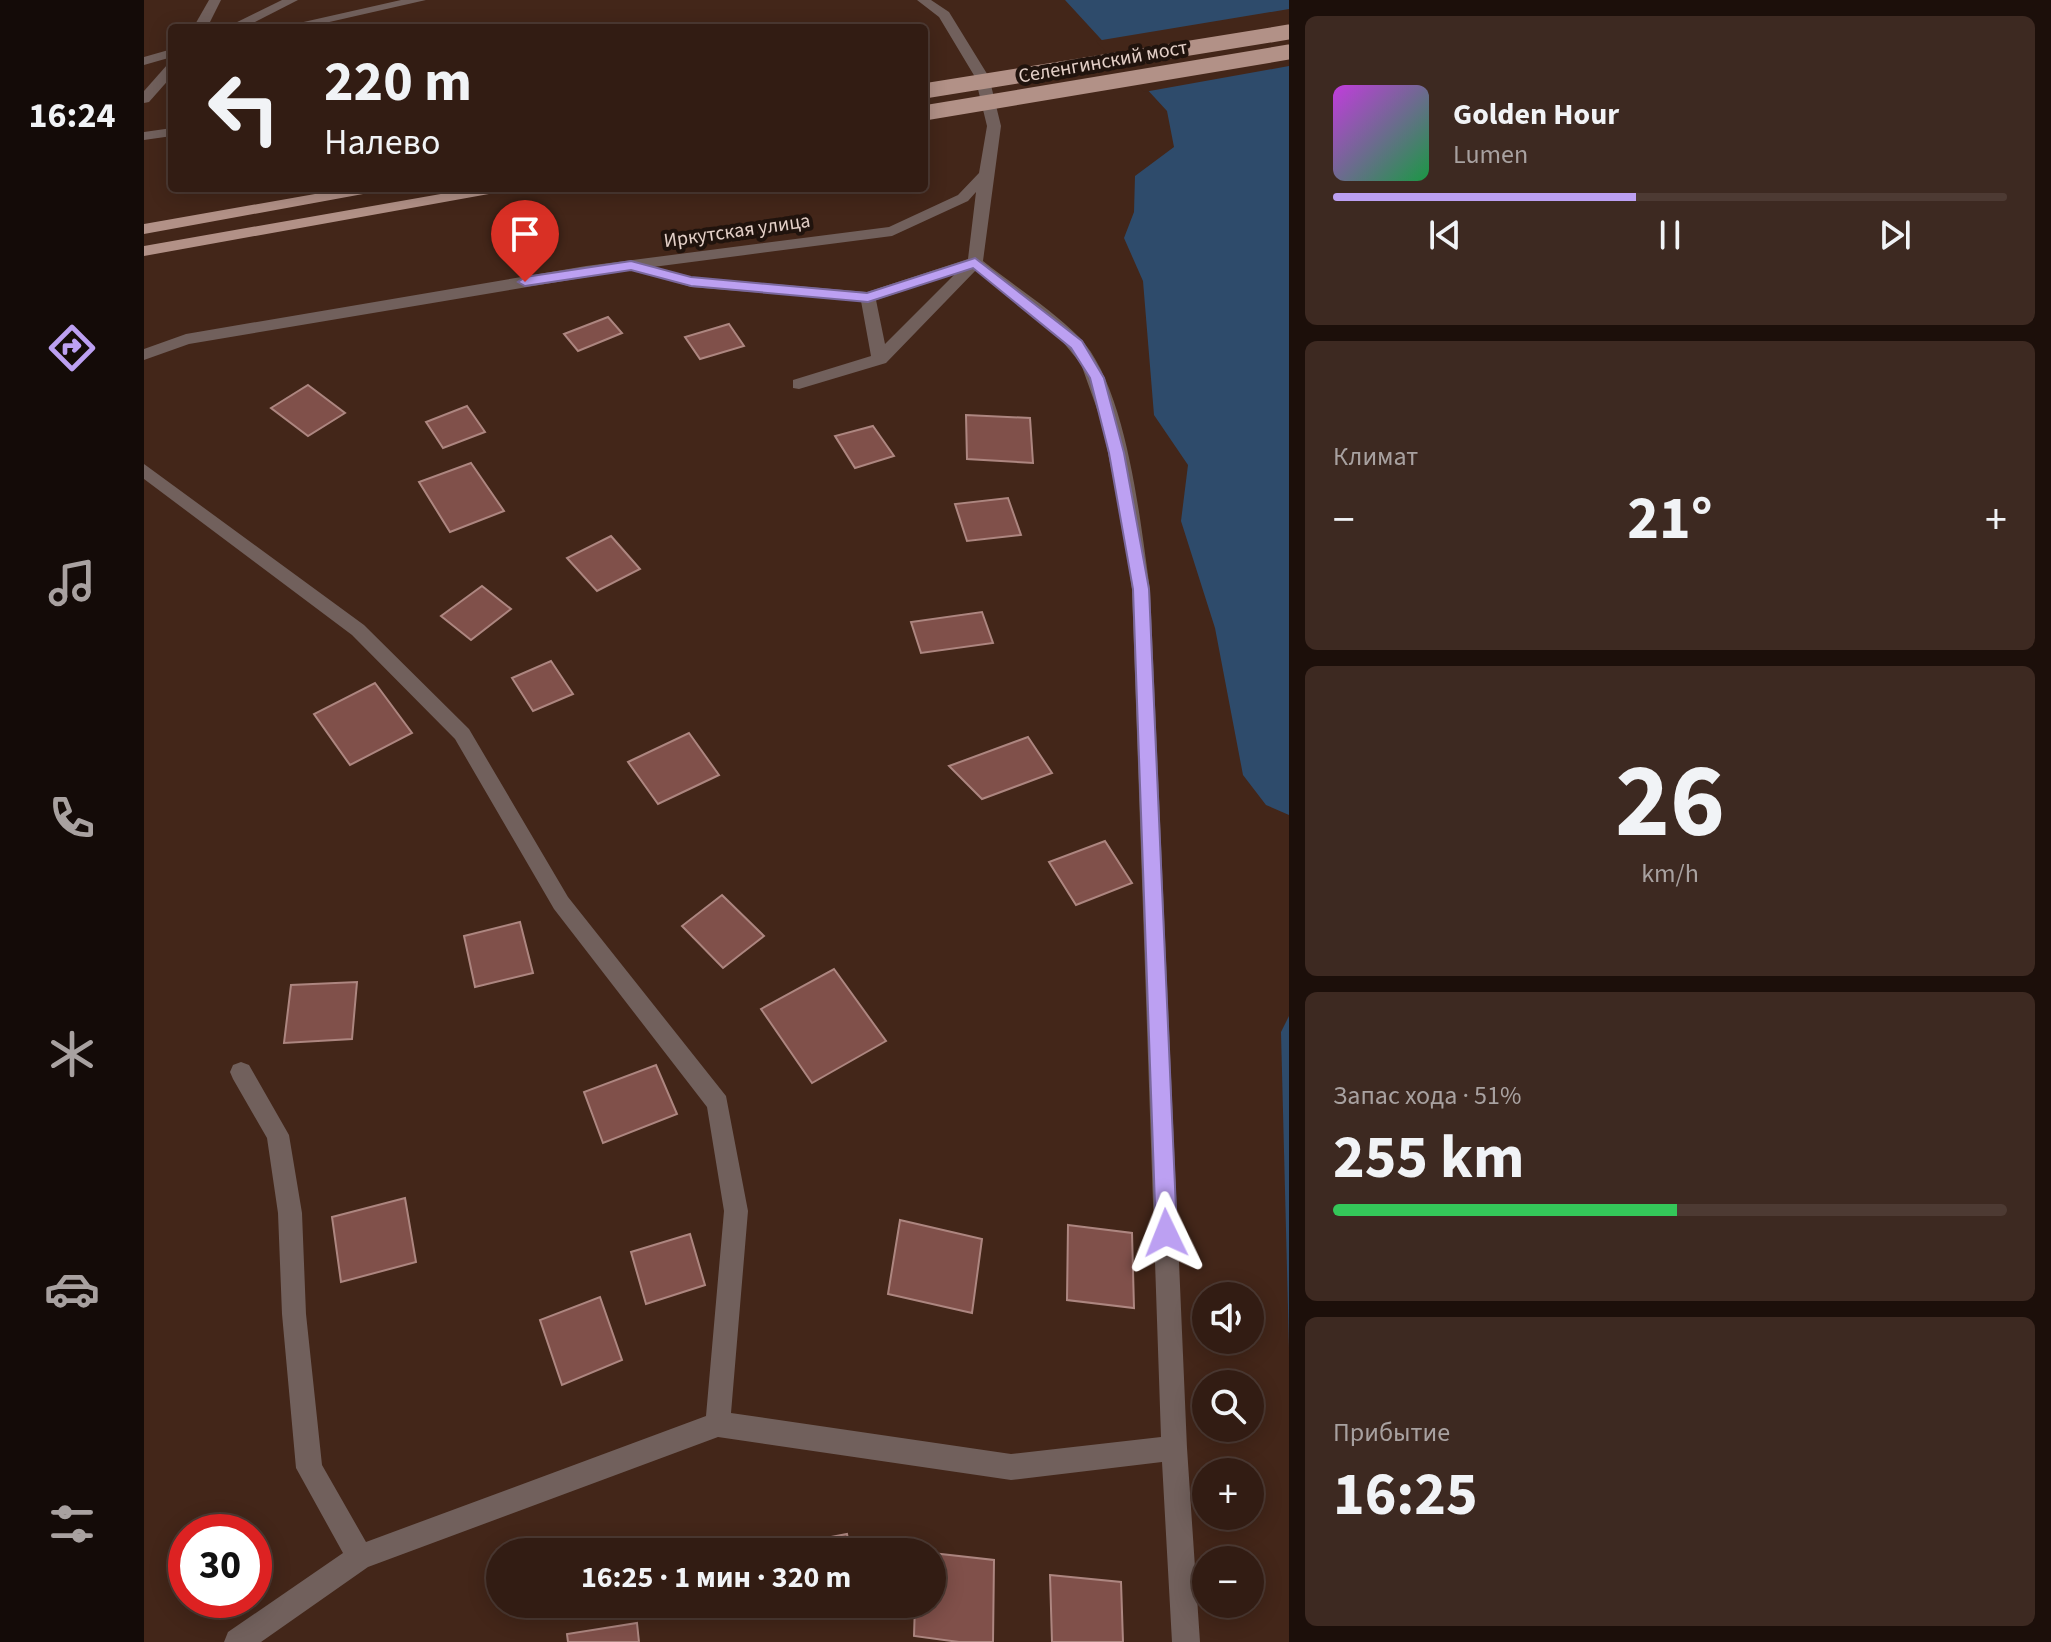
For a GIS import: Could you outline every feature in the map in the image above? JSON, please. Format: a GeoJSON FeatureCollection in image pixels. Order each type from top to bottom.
{"type":"FeatureCollection","features":[{"type":"Feature","properties":{"kind":"main road","name":"Селенгинский мост"},"geometry":{"type":"LineString","coordinates":[[928,90],[1289,32]]}},
{"type":"Feature","properties":{"kind":"main road","name":"Селенгинский мост"},"geometry":{"type":"LineString","coordinates":[[928,112],[1289,52]]}},
{"type":"Feature","properties":{"kind":"main road"},"geometry":{"type":"LineString","coordinates":[[144,229],[352,192]]}},
{"type":"Feature","properties":{"kind":"main road"},"geometry":{"type":"LineString","coordinates":[[144,251],[477,192]]}},
{"type":"Feature","properties":{"kind":"street"},"geometry":{"type":"LineString","coordinates":[[202,24],[215,0]]}},
{"type":"Feature","properties":{"kind":"street"},"geometry":{"type":"LineString","coordinates":[[241,24],[292,0]]}},
{"type":"Feature","properties":{"kind":"street"},"geometry":{"type":"LineString","coordinates":[[303,24],[420,0]]}},
{"type":"Feature","properties":{"kind":"street"},"geometry":{"type":"LineString","coordinates":[[799,384],[880,359],[975,262],[994,126],[982,77],[944,15],[923,0]]}},
{"type":"Feature","properties":{"kind":"street"},"geometry":{"type":"LineString","coordinates":[[144,61],[168,54]]}},
{"type":"Feature","properties":{"kind":"street"},"geometry":{"type":"LineString","coordinates":[[144,99],[168,72]]}},
{"type":"Feature","properties":{"kind":"street"},"geometry":{"type":"LineString","coordinates":[[144,136],[168,133]]}},
{"type":"Feature","properties":{"kind":"street","name":"Иркутская улица"},"geometry":{"type":"LineString","coordinates":[[144,355],[186,339],[631,266],[892,231],[963,198],[986,174]]}},
{"type":"Feature","properties":{"kind":"street"},"geometry":{"type":"LineString","coordinates":[[631,266],[691,282],[868,297],[975,262]]}},
{"type":"Feature","properties":{"kind":"street"},"geometry":{"type":"LineString","coordinates":[[975,262],[1077,345],[1097,378],[1123,478],[1141,589],[1174,1448],[1186,1642]]}},
{"type":"Feature","properties":{"kind":"street"},"geometry":{"type":"LineString","coordinates":[[868,297],[880,359]]}},
{"type":"Feature","properties":{"kind":"street"},"geometry":{"type":"LineString","coordinates":[[144,470],[358,630],[462,734],[561,903],[718,1103],[736,1211],[718,1424]]}},
{"type":"Feature","properties":{"kind":"street"},"geometry":{"type":"LineString","coordinates":[[241,1072],[278,1135],[290,1213],[294,1314],[309,1468],[360,1557]]}},
{"type":"Feature","properties":{"kind":"street"},"geometry":{"type":"LineString","coordinates":[[238,1642],[360,1557],[718,1424],[1011,1467],[1174,1448]]}},
{"type":"Feature","properties":{"kind":"water"},"geometry":{"type":"Polygon","coordinates":[[[1065,0],[1289,0],[1289,815],[1266,805],[1243,775],[1215,628],[1181,521],[1188,465],[1154,415],[1143,281],[1124,238],[1134,212],[1135,176],[1174,147],[1167,111],[1065,0]]]}},
{"type":"Feature","properties":{"kind":"water"},"geometry":{"type":"Polygon","coordinates":[[[1289,1016],[1289,1348],[1281,1032],[1289,1016]]]}},
{"type":"Feature","properties":{"kind":"pier"},"geometry":{"type":"Polygon","coordinates":[[[1289,9],[1289,66],[1144,92],[1096,41],[1289,9]]]}},
{"type":"Feature","properties":{"kind":"building"},"geometry":{"type":"Polygon","coordinates":[[[608,317],[622,333],[578,351],[564,334],[608,317]]]}},
{"type":"Feature","properties":{"kind":"building"},"geometry":{"type":"Polygon","coordinates":[[[729,324],[744,346],[700,359],[685,337],[729,324]]]}},
{"type":"Feature","properties":{"kind":"building"},"geometry":{"type":"Polygon","coordinates":[[[308,385],[345,413],[308,436],[271,408],[308,385]]]}},
{"type":"Feature","properties":{"kind":"building"},"geometry":{"type":"Polygon","coordinates":[[[467,406],[485,432],[443,448],[426,422],[467,406]]]}},
{"type":"Feature","properties":{"kind":"building"},"geometry":{"type":"Polygon","coordinates":[[[966,415],[1030,418],[1033,463],[967,459],[966,415]]]}},
{"type":"Feature","properties":{"kind":"building"},"geometry":{"type":"Polygon","coordinates":[[[873,426],[894,456],[855,468],[835,436],[873,426]]]}},
{"type":"Feature","properties":{"kind":"building"},"geometry":{"type":"Polygon","coordinates":[[[471,463],[504,511],[450,532],[419,482],[471,463]]]}},
{"type":"Feature","properties":{"kind":"building"},"geometry":{"type":"Polygon","coordinates":[[[1008,498],[1021,535],[967,541],[955,504],[1008,498]]]}},
{"type":"Feature","properties":{"kind":"building"},"geometry":{"type":"Polygon","coordinates":[[[611,536],[640,569],[597,591],[567,558],[611,536]]]}},
{"type":"Feature","properties":{"kind":"building"},"geometry":{"type":"Polygon","coordinates":[[[482,586],[511,609],[471,640],[441,616],[482,586]]]}},
{"type":"Feature","properties":{"kind":"building"},"geometry":{"type":"Polygon","coordinates":[[[982,612],[993,643],[921,653],[911,622],[982,612]]]}},
{"type":"Feature","properties":{"kind":"building"},"geometry":{"type":"Polygon","coordinates":[[[551,661],[573,694],[533,711],[512,678],[551,661]]]}},
{"type":"Feature","properties":{"kind":"building"},"geometry":{"type":"Polygon","coordinates":[[[375,683],[412,733],[350,765],[314,714],[375,683]]]}},
{"type":"Feature","properties":{"kind":"building"},"geometry":{"type":"Polygon","coordinates":[[[689,733],[719,775],[658,804],[628,762],[689,733]]]}},
{"type":"Feature","properties":{"kind":"building"},"geometry":{"type":"Polygon","coordinates":[[[1028,737],[1052,773],[982,799],[949,766],[1028,737]]]}},
{"type":"Feature","properties":{"kind":"building"},"geometry":{"type":"Polygon","coordinates":[[[1105,841],[1132,883],[1076,905],[1049,862],[1105,841]]]}},
{"type":"Feature","properties":{"kind":"building"},"geometry":{"type":"Polygon","coordinates":[[[722,895],[764,936],[723,968],[682,926],[722,895]]]}},
{"type":"Feature","properties":{"kind":"building"},"geometry":{"type":"Polygon","coordinates":[[[520,922],[533,973],[475,987],[464,936],[520,922]]]}},
{"type":"Feature","properties":{"kind":"building"},"geometry":{"type":"Polygon","coordinates":[[[834,969],[886,1041],[812,1083],[761,1009],[834,969]]]}},
{"type":"Feature","properties":{"kind":"building"},"geometry":{"type":"Polygon","coordinates":[[[357,982],[352,1039],[284,1043],[291,985],[357,982]]]}},
{"type":"Feature","properties":{"kind":"building"},"geometry":{"type":"Polygon","coordinates":[[[656,1065],[677,1114],[603,1143],[584,1092],[656,1065]]]}},
{"type":"Feature","properties":{"kind":"building"},"geometry":{"type":"Polygon","coordinates":[[[405,1198],[416,1262],[341,1282],[332,1217],[405,1198]]]}},
{"type":"Feature","properties":{"kind":"building"},"geometry":{"type":"Polygon","coordinates":[[[900,1220],[982,1239],[972,1313],[888,1294],[900,1220]]]}},
{"type":"Feature","properties":{"kind":"building"},"geometry":{"type":"Polygon","coordinates":[[[1068,1225],[1132,1233],[1134,1308],[1067,1300],[1068,1225]]]}},
{"type":"Feature","properties":{"kind":"building"},"geometry":{"type":"Polygon","coordinates":[[[690,1234],[705,1285],[646,1304],[631,1252],[690,1234]]]}},
{"type":"Feature","properties":{"kind":"building"},"geometry":{"type":"Polygon","coordinates":[[[600,1297],[622,1360],[562,1385],[540,1320],[600,1297]]]}},
{"type":"Feature","properties":{"kind":"building"},"geometry":{"type":"Polygon","coordinates":[[[847,1534],[848,1538],[826,1538],[847,1534]]]}},
{"type":"Feature","properties":{"kind":"building"},"geometry":{"type":"Polygon","coordinates":[[[946,1555],[994,1560],[993,1642],[959,1642],[914,1636],[915,1618],[946,1618],[946,1555]]]}},
{"type":"Feature","properties":{"kind":"building"},"geometry":{"type":"Polygon","coordinates":[[[1050,1575],[1121,1582],[1123,1642],[1052,1642],[1050,1575]]]}},
{"type":"Feature","properties":{"kind":"building"},"geometry":{"type":"Polygon","coordinates":[[[637,1623],[639,1642],[568,1642],[567,1634],[637,1623]]]}},
{"type":"Feature","properties":{"kind":"route"},"geometry":{"type":"LineString","coordinates":[[525,282],[631,266],[691,282],[868,297],[975,262],[1077,345],[1097,378],[1117,453],[1141,589],[1166,1233]]}}]}
